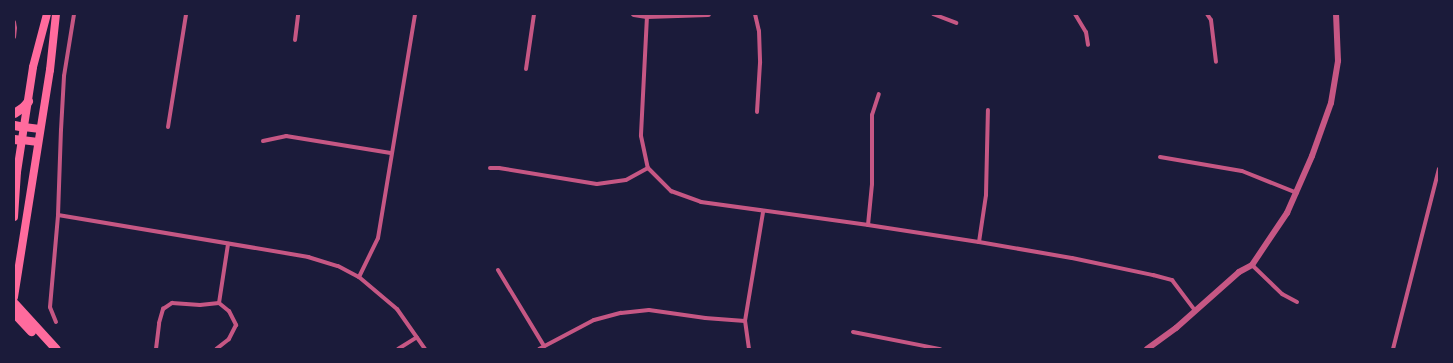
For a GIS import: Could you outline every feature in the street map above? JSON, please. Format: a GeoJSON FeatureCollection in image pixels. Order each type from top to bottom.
{"type":"FeatureCollection","features":[{"type":"Feature","properties":{"kind":"highway"},"geometry":{"type":"LineString","coordinates":[[14,113],[23,107],[28,101]]}},
{"type":"Feature","properties":{"kind":"highway"},"geometry":{"type":"LineString","coordinates":[[14,125],[24,127]]}},
{"type":"Feature","properties":{"kind":"highway"},"geometry":{"type":"LineString","coordinates":[[14,303],[49,349]]}},
{"type":"Feature","properties":{"kind":"highway"},"geometry":{"type":"LineString","coordinates":[[14,313],[56,349]]}},
{"type":"Feature","properties":{"kind":"main road"},"geometry":{"type":"LineString","coordinates":[[14,217],[18,139],[24,127],[33,67],[47,14]]}},
{"type":"Feature","properties":{"kind":"main road"},"geometry":{"type":"LineString","coordinates":[[14,297],[50,70],[56,14]]}},
{"type":"Feature","properties":{"kind":"main road"},"geometry":{"type":"LineString","coordinates":[[24,127],[40,129]]}},
{"type":"Feature","properties":{"kind":"main road"},"geometry":{"type":"LineString","coordinates":[[18,139],[38,142]]}},
{"type":"Feature","properties":{"kind":"street"},"geometry":{"type":"LineString","coordinates":[[56,322],[50,307],[58,215],[64,76],[74,14]]}},
{"type":"Feature","properties":{"kind":"street"},"geometry":{"type":"LineString","coordinates":[[168,127],[186,14]]}},
{"type":"Feature","properties":{"kind":"street"},"geometry":{"type":"LineString","coordinates":[[295,40],[298,14]]}},
{"type":"Feature","properties":{"kind":"street"},"geometry":{"type":"LineString","coordinates":[[359,277],[378,238],[415,14]]}},
{"type":"Feature","properties":{"kind":"street"},"geometry":{"type":"LineString","coordinates":[[526,69],[534,14]]}},
{"type":"Feature","properties":{"kind":"street"},"geometry":{"type":"LineString","coordinates":[[634,14],[647,16],[708,14]]}},
{"type":"Feature","properties":{"kind":"street"},"geometry":{"type":"LineString","coordinates":[[755,14],[759,31],[760,63],[758,112]]}},
{"type":"Feature","properties":{"kind":"street"},"geometry":{"type":"LineString","coordinates":[[933,14],[956,23]]}},
{"type":"Feature","properties":{"kind":"street"},"geometry":{"type":"LineString","coordinates":[[1075,14],[1086,32],[1088,45]]}},
{"type":"Feature","properties":{"kind":"street"},"geometry":{"type":"LineString","coordinates":[[1207,14],[1211,20],[1216,62]]}},
{"type":"Feature","properties":{"kind":"street"},"geometry":{"type":"LineString","coordinates":[[1147,349],[1195,312],[1239,272],[1252,265],[1287,213],[1297,193],[1331,103],[1338,61],[1336,14]]}},
{"type":"Feature","properties":{"kind":"street"},"geometry":{"type":"LineString","coordinates":[[647,16],[641,136],[648,168],[671,191],[701,202],[979,242],[1072,258],[1172,280],[1195,312]]}},
{"type":"Feature","properties":{"kind":"street"},"geometry":{"type":"LineString","coordinates":[[14,22],[16,28],[14,37]]}},
{"type":"Feature","properties":{"kind":"street"},"geometry":{"type":"LineString","coordinates":[[868,225],[872,184],[872,115],[879,94]]}},
{"type":"Feature","properties":{"kind":"street"},"geometry":{"type":"LineString","coordinates":[[979,242],[986,195],[988,110]]}},
{"type":"Feature","properties":{"kind":"street"},"geometry":{"type":"LineString","coordinates":[[263,141],[286,136],[391,153]]}},
{"type":"Feature","properties":{"kind":"street"},"geometry":{"type":"LineString","coordinates":[[1160,158],[1242,171],[1297,193]]}},
{"type":"Feature","properties":{"kind":"street"},"geometry":{"type":"LineString","coordinates":[[490,168],[499,168],[597,184],[626,180],[648,168]]}},
{"type":"Feature","properties":{"kind":"street"},"geometry":{"type":"LineString","coordinates":[[1393,349],[1439,170]]}},
{"type":"Feature","properties":{"kind":"street"},"geometry":{"type":"LineString","coordinates":[[749,349],[745,322],[763,212]]}},
{"type":"Feature","properties":{"kind":"street"},"geometry":{"type":"LineString","coordinates":[[58,215],[308,257],[338,266],[359,277],[397,309],[425,349]]}},
{"type":"Feature","properties":{"kind":"street"},"geometry":{"type":"LineString","coordinates":[[219,303],[228,244]]}},
{"type":"Feature","properties":{"kind":"street"},"geometry":{"type":"LineString","coordinates":[[1252,265],[1282,294],[1298,302]]}},
{"type":"Feature","properties":{"kind":"street"},"geometry":{"type":"LineString","coordinates":[[498,270],[544,346]]}},
{"type":"Feature","properties":{"kind":"street"},"geometry":{"type":"LineString","coordinates":[[156,349],[159,323],[163,309],[172,303],[200,305],[219,303],[230,311],[236,325],[229,339],[216,349]]}},
{"type":"Feature","properties":{"kind":"street"},"geometry":{"type":"LineString","coordinates":[[539,349],[594,320],[621,313],[649,310],[745,322]]}},
{"type":"Feature","properties":{"kind":"street"},"geometry":{"type":"LineString","coordinates":[[853,332],[940,349]]}},
{"type":"Feature","properties":{"kind":"street"},"geometry":{"type":"LineString","coordinates":[[398,349],[417,337]]}}]}
